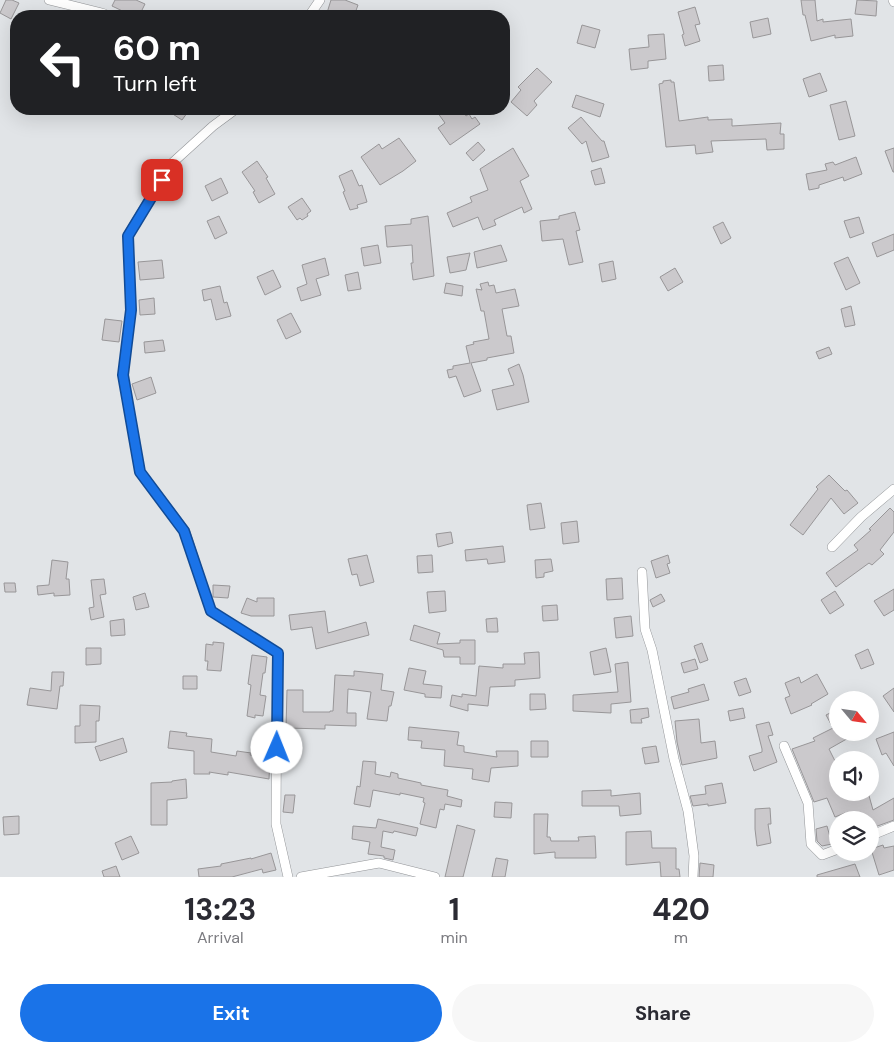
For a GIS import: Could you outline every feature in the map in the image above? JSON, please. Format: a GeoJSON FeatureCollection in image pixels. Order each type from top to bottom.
{"type":"FeatureCollection","features":[{"type":"Feature","properties":{"kind":"street"},"geometry":{"type":"LineString","coordinates":[[50,0],[90,10]]}},
{"type":"Feature","properties":{"kind":"street"},"geometry":{"type":"LineString","coordinates":[[228,115],[170,165],[128,236],[131,310],[123,375],[140,472],[184,531],[211,611],[278,653],[276,824],[288,877]]}},
{"type":"Feature","properties":{"kind":"street"},"geometry":{"type":"LineString","coordinates":[[832,547],[861,517],[894,490]]}},
{"type":"Feature","properties":{"kind":"street"},"geometry":{"type":"LineString","coordinates":[[642,572],[645,629],[652,650],[674,759],[688,811],[694,856],[693,877]]}},
{"type":"Feature","properties":{"kind":"street"},"geometry":{"type":"LineString","coordinates":[[784,746],[808,803],[811,844],[822,855],[829,852]]}},
{"type":"Feature","properties":{"kind":"street"},"geometry":{"type":"LineString","coordinates":[[879,832],[894,826]]}},
{"type":"Feature","properties":{"kind":"street"},"geometry":{"type":"LineString","coordinates":[[301,877],[380,863],[435,877]]}},
{"type":"Feature","properties":{"kind":"building"},"geometry":{"type":"Polygon","coordinates":[[[6,0],[19,3],[16,10],[10,10],[10,18],[0,13],[6,0]]]}},
{"type":"Feature","properties":{"kind":"building"},"geometry":{"type":"Polygon","coordinates":[[[115,0],[136,0],[145,4],[142,10],[120,10],[112,6],[115,0]]]}},
{"type":"Feature","properties":{"kind":"building"},"geometry":{"type":"Polygon","coordinates":[[[331,0],[345,0],[358,5],[356,10],[328,10],[331,0]]]}},
{"type":"Feature","properties":{"kind":"building"},"geometry":{"type":"Polygon","coordinates":[[[801,0],[815,0],[817,21],[823,19],[823,22],[851,19],[853,36],[835,38],[835,35],[811,41],[805,15],[803,15],[801,0]]]}},
{"type":"Feature","properties":{"kind":"building"},"geometry":{"type":"Polygon","coordinates":[[[857,0],[877,1],[876,16],[855,14],[857,0]]]}},
{"type":"Feature","properties":{"kind":"building"},"geometry":{"type":"Polygon","coordinates":[[[695,7],[700,24],[695,25],[700,41],[685,46],[678,12],[695,7]]]}},
{"type":"Feature","properties":{"kind":"building"},"geometry":{"type":"Polygon","coordinates":[[[768,18],[771,34],[753,38],[750,22],[768,18]]]}},
{"type":"Feature","properties":{"kind":"building"},"geometry":{"type":"Polygon","coordinates":[[[582,25],[600,30],[595,48],[577,43],[582,25]]]}},
{"type":"Feature","properties":{"kind":"building"},"geometry":{"type":"Polygon","coordinates":[[[664,34],[666,59],[648,61],[648,68],[631,70],[629,49],[649,47],[648,35],[664,34]]]}},
{"type":"Feature","properties":{"kind":"building"},"geometry":{"type":"Polygon","coordinates":[[[723,65],[724,80],[709,81],[708,66],[723,65]]]}},
{"type":"Feature","properties":{"kind":"building"},"geometry":{"type":"Polygon","coordinates":[[[537,68],[552,82],[534,101],[537,105],[527,116],[511,102],[521,90],[518,87],[537,68]]]}},
{"type":"Feature","properties":{"kind":"building"},"geometry":{"type":"Polygon","coordinates":[[[820,73],[827,91],[809,97],[803,79],[820,73]]]}},
{"type":"Feature","properties":{"kind":"building"},"geometry":{"type":"Polygon","coordinates":[[[671,80],[671,82],[674,82],[679,121],[708,117],[708,120],[732,119],[732,126],[781,123],[780,134],[784,134],[784,149],[767,150],[766,139],[711,141],[713,152],[696,154],[695,145],[666,147],[659,84],[663,83],[663,81],[671,80]]]}},
{"type":"Feature","properties":{"kind":"building"},"geometry":{"type":"Polygon","coordinates":[[[576,95],[604,104],[600,117],[572,107],[576,95]]]}},
{"type":"Feature","properties":{"kind":"building"},"geometry":{"type":"Polygon","coordinates":[[[846,101],[855,136],[839,140],[830,105],[846,101]]]}},
{"type":"Feature","properties":{"kind":"building"},"geometry":{"type":"Polygon","coordinates":[[[174,115],[186,115],[182,120],[174,115]]]}},
{"type":"Feature","properties":{"kind":"building"},"geometry":{"type":"Polygon","coordinates":[[[439,115],[470,115],[472,119],[475,117],[480,124],[450,145],[438,128],[445,123],[439,115]]]}},
{"type":"Feature","properties":{"kind":"building"},"geometry":{"type":"Polygon","coordinates":[[[581,117],[604,141],[609,157],[592,162],[586,141],[582,144],[568,128],[581,117]]]}},
{"type":"Feature","properties":{"kind":"building"},"geometry":{"type":"Polygon","coordinates":[[[399,138],[416,161],[380,185],[361,157],[379,144],[382,149],[399,138]]]}},
{"type":"Feature","properties":{"kind":"building"},"geometry":{"type":"Polygon","coordinates":[[[478,142],[485,150],[473,161],[466,153],[478,142]]]}},
{"type":"Feature","properties":{"kind":"building"},"geometry":{"type":"Polygon","coordinates":[[[513,148],[529,176],[520,181],[532,209],[524,213],[522,207],[494,220],[496,225],[483,230],[478,217],[453,227],[447,213],[472,202],[470,197],[488,190],[480,169],[513,148]]]}},
{"type":"Feature","properties":{"kind":"building"},"geometry":{"type":"Polygon","coordinates":[[[894,148],[894,172],[893,172],[885,151],[894,148]]]}},
{"type":"Feature","properties":{"kind":"building"},"geometry":{"type":"Polygon","coordinates":[[[856,157],[862,174],[844,181],[843,177],[819,185],[819,188],[809,190],[806,174],[827,170],[825,164],[833,162],[835,165],[856,157]]]}},
{"type":"Feature","properties":{"kind":"building"},"geometry":{"type":"Polygon","coordinates":[[[257,161],[268,177],[266,178],[275,194],[259,203],[253,192],[255,191],[242,172],[257,161]]]}},
{"type":"Feature","properties":{"kind":"building"},"geometry":{"type":"Polygon","coordinates":[[[601,168],[605,183],[595,185],[591,171],[601,168]]]}},
{"type":"Feature","properties":{"kind":"building"},"geometry":{"type":"Polygon","coordinates":[[[352,170],[359,186],[362,185],[367,202],[357,205],[358,208],[350,210],[339,176],[352,170]]]}},
{"type":"Feature","properties":{"kind":"building"},"geometry":{"type":"Polygon","coordinates":[[[221,178],[228,193],[212,201],[205,186],[221,178]]]}},
{"type":"Feature","properties":{"kind":"building"},"geometry":{"type":"Polygon","coordinates":[[[302,198],[311,211],[302,220],[300,218],[297,220],[288,207],[302,198]]]}},
{"type":"Feature","properties":{"kind":"building"},"geometry":{"type":"Polygon","coordinates":[[[575,212],[580,230],[576,231],[583,262],[569,265],[563,239],[542,241],[540,221],[559,219],[559,216],[575,212]]]}},
{"type":"Feature","properties":{"kind":"building"},"geometry":{"type":"Polygon","coordinates":[[[219,216],[227,233],[215,239],[207,221],[219,216]]]}},
{"type":"Feature","properties":{"kind":"building"},"geometry":{"type":"Polygon","coordinates":[[[428,216],[434,276],[413,280],[411,263],[413,263],[412,245],[387,247],[385,226],[411,224],[411,219],[428,216]]]}},
{"type":"Feature","properties":{"kind":"building"},"geometry":{"type":"Polygon","coordinates":[[[859,217],[864,233],[850,238],[844,221],[859,217]]]}},
{"type":"Feature","properties":{"kind":"building"},"geometry":{"type":"Polygon","coordinates":[[[723,222],[731,238],[721,244],[713,227],[723,222]]]}},
{"type":"Feature","properties":{"kind":"building"},"geometry":{"type":"Polygon","coordinates":[[[894,234],[894,250],[877,257],[872,243],[894,234]]]}},
{"type":"Feature","properties":{"kind":"building"},"geometry":{"type":"Polygon","coordinates":[[[378,245],[381,263],[364,266],[361,248],[378,245]]]}},
{"type":"Feature","properties":{"kind":"building"},"geometry":{"type":"Polygon","coordinates":[[[501,245],[507,261],[477,268],[474,252],[501,245]]]}},
{"type":"Feature","properties":{"kind":"building"},"geometry":{"type":"Polygon","coordinates":[[[470,253],[466,270],[450,273],[447,257],[470,253]]]}},
{"type":"Feature","properties":{"kind":"building"},"geometry":{"type":"Polygon","coordinates":[[[848,257],[860,283],[846,290],[834,263],[848,257]]]}},
{"type":"Feature","properties":{"kind":"building"},"geometry":{"type":"Polygon","coordinates":[[[325,258],[329,275],[316,279],[321,295],[301,301],[297,288],[307,284],[302,265],[325,258]]]}},
{"type":"Feature","properties":{"kind":"building"},"geometry":{"type":"Polygon","coordinates":[[[162,260],[164,278],[140,280],[138,262],[162,260]]]}},
{"type":"Feature","properties":{"kind":"building"},"geometry":{"type":"Polygon","coordinates":[[[613,261],[616,279],[602,282],[599,264],[613,261]]]}},
{"type":"Feature","properties":{"kind":"building"},"geometry":{"type":"Polygon","coordinates":[[[675,268],[683,282],[668,291],[660,277],[675,268]]]}},
{"type":"Feature","properties":{"kind":"building"},"geometry":{"type":"Polygon","coordinates":[[[273,270],[281,287],[265,295],[257,277],[273,270]]]}},
{"type":"Feature","properties":{"kind":"building"},"geometry":{"type":"Polygon","coordinates":[[[358,272],[361,289],[348,291],[345,275],[358,272]]]}},
{"type":"Feature","properties":{"kind":"building"},"geometry":{"type":"Polygon","coordinates":[[[488,282],[489,286],[494,285],[496,293],[515,289],[519,306],[502,309],[507,336],[511,336],[514,353],[471,363],[481,391],[464,397],[456,376],[449,378],[447,370],[453,369],[453,366],[470,363],[466,346],[474,344],[473,342],[489,339],[484,311],[481,311],[476,289],[482,290],[480,284],[488,282]]]}},
{"type":"Feature","properties":{"kind":"building"},"geometry":{"type":"Polygon","coordinates":[[[446,283],[463,286],[462,296],[444,293],[446,283]]]}},
{"type":"Feature","properties":{"kind":"building"},"geometry":{"type":"Polygon","coordinates":[[[220,286],[224,303],[227,302],[231,316],[216,320],[211,299],[204,301],[202,290],[220,286]]]}},
{"type":"Feature","properties":{"kind":"building"},"geometry":{"type":"Polygon","coordinates":[[[154,298],[155,314],[140,315],[139,300],[154,298]]]}},
{"type":"Feature","properties":{"kind":"building"},"geometry":{"type":"Polygon","coordinates":[[[851,306],[855,325],[845,327],[841,309],[851,306]]]}},
{"type":"Feature","properties":{"kind":"building"},"geometry":{"type":"Polygon","coordinates":[[[291,313],[301,332],[286,339],[277,320],[291,313]]]}},
{"type":"Feature","properties":{"kind":"building"},"geometry":{"type":"Polygon","coordinates":[[[105,319],[122,321],[119,342],[102,340],[105,319]]]}},
{"type":"Feature","properties":{"kind":"building"},"geometry":{"type":"Polygon","coordinates":[[[163,340],[165,351],[145,353],[144,342],[163,340]]]}},
{"type":"Feature","properties":{"kind":"building"},"geometry":{"type":"Polygon","coordinates":[[[829,347],[832,354],[819,359],[816,352],[829,347]]]}},
{"type":"Feature","properties":{"kind":"building"},"geometry":{"type":"Polygon","coordinates":[[[519,364],[529,402],[497,410],[492,390],[514,385],[508,369],[519,364]]]}},
{"type":"Feature","properties":{"kind":"building"},"geometry":{"type":"Polygon","coordinates":[[[151,377],[156,393],[137,400],[132,384],[151,377]]]}},
{"type":"Feature","properties":{"kind":"building"},"geometry":{"type":"Polygon","coordinates":[[[829,475],[845,491],[847,490],[858,503],[844,514],[831,498],[803,535],[790,525],[818,489],[816,487],[829,475]]]}},
{"type":"Feature","properties":{"kind":"building"},"geometry":{"type":"Polygon","coordinates":[[[541,503],[545,528],[530,530],[527,505],[541,503]]]}},
{"type":"Feature","properties":{"kind":"building"},"geometry":{"type":"Polygon","coordinates":[[[890,508],[894,512],[894,532],[880,550],[884,554],[872,565],[869,563],[836,587],[826,573],[858,550],[854,545],[871,530],[869,529],[890,508]]]}},
{"type":"Feature","properties":{"kind":"building"},"geometry":{"type":"Polygon","coordinates":[[[577,521],[579,542],[563,544],[561,523],[577,521]]]}},
{"type":"Feature","properties":{"kind":"building"},"geometry":{"type":"Polygon","coordinates":[[[451,532],[453,543],[438,547],[436,534],[451,532]]]}},
{"type":"Feature","properties":{"kind":"building"},"geometry":{"type":"Polygon","coordinates":[[[503,546],[505,562],[488,564],[487,559],[466,561],[465,550],[503,546]]]}},
{"type":"Feature","properties":{"kind":"building"},"geometry":{"type":"Polygon","coordinates":[[[367,555],[374,582],[360,586],[357,574],[352,575],[348,559],[367,555]]]}},
{"type":"Feature","properties":{"kind":"building"},"geometry":{"type":"Polygon","coordinates":[[[432,555],[433,572],[418,573],[417,556],[432,555]]]}},
{"type":"Feature","properties":{"kind":"building"},"geometry":{"type":"Polygon","coordinates":[[[668,555],[670,563],[667,564],[670,573],[656,578],[651,561],[668,555]]]}},
{"type":"Feature","properties":{"kind":"building"},"geometry":{"type":"Polygon","coordinates":[[[551,559],[553,571],[544,573],[544,577],[536,578],[535,560],[551,559]]]}},
{"type":"Feature","properties":{"kind":"building"},"geometry":{"type":"Polygon","coordinates":[[[52,560],[68,562],[66,579],[69,579],[70,595],[54,596],[54,593],[38,595],[37,586],[49,585],[52,560]]]}},
{"type":"Feature","properties":{"kind":"building"},"geometry":{"type":"Polygon","coordinates":[[[622,578],[623,599],[607,600],[606,579],[622,578]]]}},
{"type":"Feature","properties":{"kind":"building"},"geometry":{"type":"Polygon","coordinates":[[[104,579],[106,594],[100,595],[104,617],[91,620],[89,608],[94,607],[91,580],[104,579]]]}},
{"type":"Feature","properties":{"kind":"building"},"geometry":{"type":"Polygon","coordinates":[[[4,583],[15,583],[16,592],[5,592],[4,583]]]}},
{"type":"Feature","properties":{"kind":"building"},"geometry":{"type":"Polygon","coordinates":[[[213,585],[230,586],[228,598],[213,597],[213,585]]]}},
{"type":"Feature","properties":{"kind":"building"},"geometry":{"type":"Polygon","coordinates":[[[894,589],[894,610],[884,616],[874,601],[894,589]]]}},
{"type":"Feature","properties":{"kind":"building"},"geometry":{"type":"Polygon","coordinates":[[[445,591],[446,611],[429,613],[427,592],[445,591]]]}},
{"type":"Feature","properties":{"kind":"building"},"geometry":{"type":"Polygon","coordinates":[[[835,591],[844,605],[830,614],[821,600],[835,591]]]}},
{"type":"Feature","properties":{"kind":"building"},"geometry":{"type":"Polygon","coordinates":[[[145,593],[149,607],[136,610],[133,597],[145,593]]]}},
{"type":"Feature","properties":{"kind":"building"},"geometry":{"type":"Polygon","coordinates":[[[661,594],[665,601],[653,607],[650,600],[661,594]]]}},
{"type":"Feature","properties":{"kind":"building"},"geometry":{"type":"Polygon","coordinates":[[[247,598],[257,602],[257,598],[274,598],[274,616],[251,616],[241,613],[247,598]]]}},
{"type":"Feature","properties":{"kind":"building"},"geometry":{"type":"Polygon","coordinates":[[[557,605],[558,620],[543,621],[542,606],[557,605]]]}},
{"type":"Feature","properties":{"kind":"building"},"geometry":{"type":"Polygon","coordinates":[[[325,611],[328,633],[366,622],[369,635],[316,649],[312,627],[291,630],[289,615],[325,611]]]}},
{"type":"Feature","properties":{"kind":"building"},"geometry":{"type":"Polygon","coordinates":[[[631,616],[633,636],[616,638],[614,618],[631,616]]]}},
{"type":"Feature","properties":{"kind":"building"},"geometry":{"type":"Polygon","coordinates":[[[497,618],[498,632],[487,632],[486,619],[497,618]]]}},
{"type":"Feature","properties":{"kind":"building"},"geometry":{"type":"Polygon","coordinates":[[[124,619],[125,635],[111,636],[110,621],[124,619]]]}},
{"type":"Feature","properties":{"kind":"building"},"geometry":{"type":"Polygon","coordinates":[[[414,625],[440,633],[437,644],[460,643],[460,640],[475,640],[475,664],[460,664],[460,657],[444,657],[443,650],[410,640],[414,625]]]}},
{"type":"Feature","properties":{"kind":"building"},"geometry":{"type":"Polygon","coordinates":[[[213,642],[224,643],[221,671],[207,670],[208,661],[205,661],[206,644],[213,645],[213,642]]]}},
{"type":"Feature","properties":{"kind":"building"},"geometry":{"type":"Polygon","coordinates":[[[702,643],[708,660],[700,663],[694,646],[702,643]]]}},
{"type":"Feature","properties":{"kind":"building"},"geometry":{"type":"Polygon","coordinates":[[[86,648],[101,648],[101,664],[86,665],[86,648]]]}},
{"type":"Feature","properties":{"kind":"building"},"geometry":{"type":"Polygon","coordinates":[[[606,648],[611,672],[594,675],[590,652],[606,648]]]}},
{"type":"Feature","properties":{"kind":"building"},"geometry":{"type":"Polygon","coordinates":[[[868,649],[874,664],[861,669],[855,655],[868,649]]]}},
{"type":"Feature","properties":{"kind":"building"},"geometry":{"type":"Polygon","coordinates":[[[539,652],[540,678],[515,680],[515,686],[490,687],[488,706],[468,704],[468,711],[450,706],[452,695],[462,697],[462,694],[476,696],[479,666],[503,668],[503,664],[525,664],[524,653],[539,652]]]}},
{"type":"Feature","properties":{"kind":"building"},"geometry":{"type":"Polygon","coordinates":[[[252,655],[267,657],[260,695],[266,696],[263,716],[255,715],[255,718],[247,716],[251,685],[248,684],[252,655]]]}},
{"type":"Feature","properties":{"kind":"building"},"geometry":{"type":"Polygon","coordinates":[[[695,659],[698,669],[684,673],[681,663],[695,659]]]}},
{"type":"Feature","properties":{"kind":"building"},"geometry":{"type":"Polygon","coordinates":[[[628,662],[631,702],[611,704],[611,713],[573,711],[573,695],[618,692],[615,664],[628,662]]]}},
{"type":"Feature","properties":{"kind":"building"},"geometry":{"type":"Polygon","coordinates":[[[409,668],[426,671],[423,684],[442,686],[441,698],[425,697],[425,694],[404,690],[409,668]]]}},
{"type":"Feature","properties":{"kind":"building"},"geometry":{"type":"Polygon","coordinates":[[[354,671],[383,674],[381,690],[394,692],[391,706],[389,706],[387,721],[367,719],[371,692],[348,689],[347,713],[356,713],[356,726],[325,725],[325,729],[286,728],[287,690],[303,690],[303,712],[330,712],[333,711],[335,675],[354,676],[354,671]]]}},
{"type":"Feature","properties":{"kind":"building"},"geometry":{"type":"Polygon","coordinates":[[[52,672],[64,672],[63,686],[60,686],[57,709],[27,705],[30,688],[51,691],[52,672]]]}},
{"type":"Feature","properties":{"kind":"building"},"geometry":{"type":"Polygon","coordinates":[[[817,674],[828,694],[812,705],[791,714],[785,698],[790,696],[785,683],[799,677],[801,683],[817,674]]]}},
{"type":"Feature","properties":{"kind":"building"},"geometry":{"type":"Polygon","coordinates":[[[183,676],[197,676],[197,689],[183,689],[183,676]]]}},
{"type":"Feature","properties":{"kind":"building"},"geometry":{"type":"Polygon","coordinates":[[[746,678],[751,692],[739,696],[734,682],[746,678]]]}},
{"type":"Feature","properties":{"kind":"building"},"geometry":{"type":"Polygon","coordinates":[[[704,684],[709,700],[674,709],[671,697],[689,692],[688,689],[704,684]]]}},
{"type":"Feature","properties":{"kind":"building"},"geometry":{"type":"Polygon","coordinates":[[[894,688],[894,712],[883,696],[894,688]]]}},
{"type":"Feature","properties":{"kind":"building"},"geometry":{"type":"Polygon","coordinates":[[[530,694],[545,694],[546,709],[530,710],[530,694]]]}},
{"type":"Feature","properties":{"kind":"building"},"geometry":{"type":"Polygon","coordinates":[[[80,705],[100,706],[99,721],[96,721],[96,742],[75,743],[75,726],[80,726],[80,705]]]}},
{"type":"Feature","properties":{"kind":"building"},"geometry":{"type":"Polygon","coordinates":[[[648,708],[649,717],[641,719],[642,723],[631,723],[630,710],[648,708]]]}},
{"type":"Feature","properties":{"kind":"building"},"geometry":{"type":"Polygon","coordinates":[[[743,708],[745,718],[730,721],[728,711],[743,708]]]}},
{"type":"Feature","properties":{"kind":"building"},"geometry":{"type":"Polygon","coordinates":[[[699,719],[701,743],[715,741],[717,758],[682,765],[675,721],[699,719]]]}},
{"type":"Feature","properties":{"kind":"building"},"geometry":{"type":"Polygon","coordinates":[[[769,722],[773,735],[768,736],[777,762],[754,771],[749,756],[762,752],[756,725],[769,722]]]}},
{"type":"Feature","properties":{"kind":"building"},"geometry":{"type":"Polygon","coordinates":[[[409,727],[459,732],[457,745],[464,746],[464,752],[497,757],[496,751],[518,751],[518,766],[491,768],[489,782],[472,779],[473,769],[444,766],[445,750],[421,748],[422,741],[408,740],[409,727]]]}},
{"type":"Feature","properties":{"kind":"building"},"geometry":{"type":"Polygon","coordinates":[[[829,730],[829,741],[843,741],[829,749],[829,801],[870,801],[873,810],[894,798],[894,820],[879,825],[879,811],[832,811],[827,798],[814,802],[792,749],[815,741],[813,738],[829,730]]]}},
{"type":"Feature","properties":{"kind":"building"},"geometry":{"type":"Polygon","coordinates":[[[170,731],[187,733],[186,736],[212,739],[211,752],[236,756],[237,751],[251,753],[250,755],[270,757],[269,779],[228,772],[228,775],[209,772],[210,774],[194,774],[194,751],[168,748],[170,731]]]}},
{"type":"Feature","properties":{"kind":"building"},"geometry":{"type":"Polygon","coordinates":[[[894,732],[894,766],[886,753],[882,755],[877,741],[879,741],[879,738],[894,732]]]}},
{"type":"Feature","properties":{"kind":"building"},"geometry":{"type":"Polygon","coordinates":[[[123,738],[127,752],[100,761],[95,747],[123,738]]]}},
{"type":"Feature","properties":{"kind":"building"},"geometry":{"type":"Polygon","coordinates":[[[531,741],[548,741],[548,757],[531,757],[531,741]]]}},
{"type":"Feature","properties":{"kind":"building"},"geometry":{"type":"Polygon","coordinates":[[[656,746],[659,762],[645,764],[642,748],[656,746]]]}},
{"type":"Feature","properties":{"kind":"building"},"geometry":{"type":"Polygon","coordinates":[[[363,761],[376,762],[375,774],[390,777],[391,772],[398,774],[398,778],[448,790],[447,796],[462,800],[461,807],[445,804],[444,810],[440,809],[436,828],[420,824],[425,803],[423,802],[424,798],[373,790],[370,807],[354,804],[357,786],[360,787],[363,761]]]}},
{"type":"Feature","properties":{"kind":"building"},"geometry":{"type":"Polygon","coordinates":[[[186,779],[187,798],[167,800],[167,825],[151,825],[151,783],[186,779]]]}},
{"type":"Feature","properties":{"kind":"building"},"geometry":{"type":"Polygon","coordinates":[[[722,783],[726,803],[693,806],[690,796],[706,794],[705,786],[722,783]]]}},
{"type":"Feature","properties":{"kind":"building"},"geometry":{"type":"Polygon","coordinates":[[[611,790],[611,796],[640,793],[641,814],[620,816],[619,806],[582,806],[582,791],[611,790]]]}},
{"type":"Feature","properties":{"kind":"building"},"geometry":{"type":"Polygon","coordinates":[[[285,795],[295,795],[293,813],[283,812],[285,795]]]}},
{"type":"Feature","properties":{"kind":"building"},"geometry":{"type":"Polygon","coordinates":[[[495,802],[512,803],[511,818],[494,817],[495,802]]]}},
{"type":"Feature","properties":{"kind":"building"},"geometry":{"type":"Polygon","coordinates":[[[770,808],[771,824],[768,824],[771,843],[757,846],[755,809],[770,808]]]}},
{"type":"Feature","properties":{"kind":"building"},"geometry":{"type":"Polygon","coordinates":[[[534,814],[548,814],[547,837],[550,837],[551,841],[579,841],[578,837],[595,836],[596,858],[555,858],[555,852],[534,854],[534,814]]]}},
{"type":"Feature","properties":{"kind":"building"},"geometry":{"type":"Polygon","coordinates":[[[19,816],[19,834],[4,835],[3,817],[19,816]]]}},
{"type":"Feature","properties":{"kind":"building"},"geometry":{"type":"Polygon","coordinates":[[[378,819],[418,828],[416,836],[394,831],[393,833],[383,831],[381,847],[395,850],[393,860],[384,858],[384,856],[368,854],[370,842],[352,839],[353,826],[376,828],[378,819]]]}},
{"type":"Feature","properties":{"kind":"building"},"geometry":{"type":"Polygon","coordinates":[[[457,825],[475,830],[463,877],[445,877],[457,825]]]}},
{"type":"Feature","properties":{"kind":"building"},"geometry":{"type":"Polygon","coordinates":[[[827,826],[829,845],[822,846],[817,841],[816,829],[827,826]]]}},
{"type":"Feature","properties":{"kind":"building"},"geometry":{"type":"Polygon","coordinates":[[[651,831],[652,848],[676,848],[676,869],[679,869],[680,877],[661,877],[660,862],[626,865],[626,832],[651,831]]]}},
{"type":"Feature","properties":{"kind":"building"},"geometry":{"type":"Polygon","coordinates":[[[131,836],[139,853],[122,860],[115,843],[131,836]]]}},
{"type":"Feature","properties":{"kind":"building"},"geometry":{"type":"Polygon","coordinates":[[[883,845],[884,848],[894,846],[894,870],[879,875],[875,861],[879,861],[879,846],[883,845]]]}},
{"type":"Feature","properties":{"kind":"building"},"geometry":{"type":"Polygon","coordinates":[[[271,853],[276,870],[263,873],[262,869],[232,877],[199,877],[198,869],[221,866],[221,864],[251,859],[271,853]]]}},
{"type":"Feature","properties":{"kind":"building"},"geometry":{"type":"Polygon","coordinates":[[[496,858],[508,860],[505,877],[492,877],[496,858]]]}},
{"type":"Feature","properties":{"kind":"building"},"geometry":{"type":"Polygon","coordinates":[[[700,863],[714,865],[713,877],[699,877],[700,863]]]}},
{"type":"Feature","properties":{"kind":"building"},"geometry":{"type":"Polygon","coordinates":[[[855,864],[860,877],[817,877],[817,875],[855,864]]]}},
{"type":"Feature","properties":{"kind":"building"},"geometry":{"type":"Polygon","coordinates":[[[116,866],[120,877],[104,877],[102,871],[116,866]]]}},
{"type":"Feature","properties":{"kind":"route"},"geometry":{"type":"LineString","coordinates":[[162,180],[128,236],[131,310],[123,375],[140,472],[184,531],[211,611],[278,653],[277,748]]}}]}
